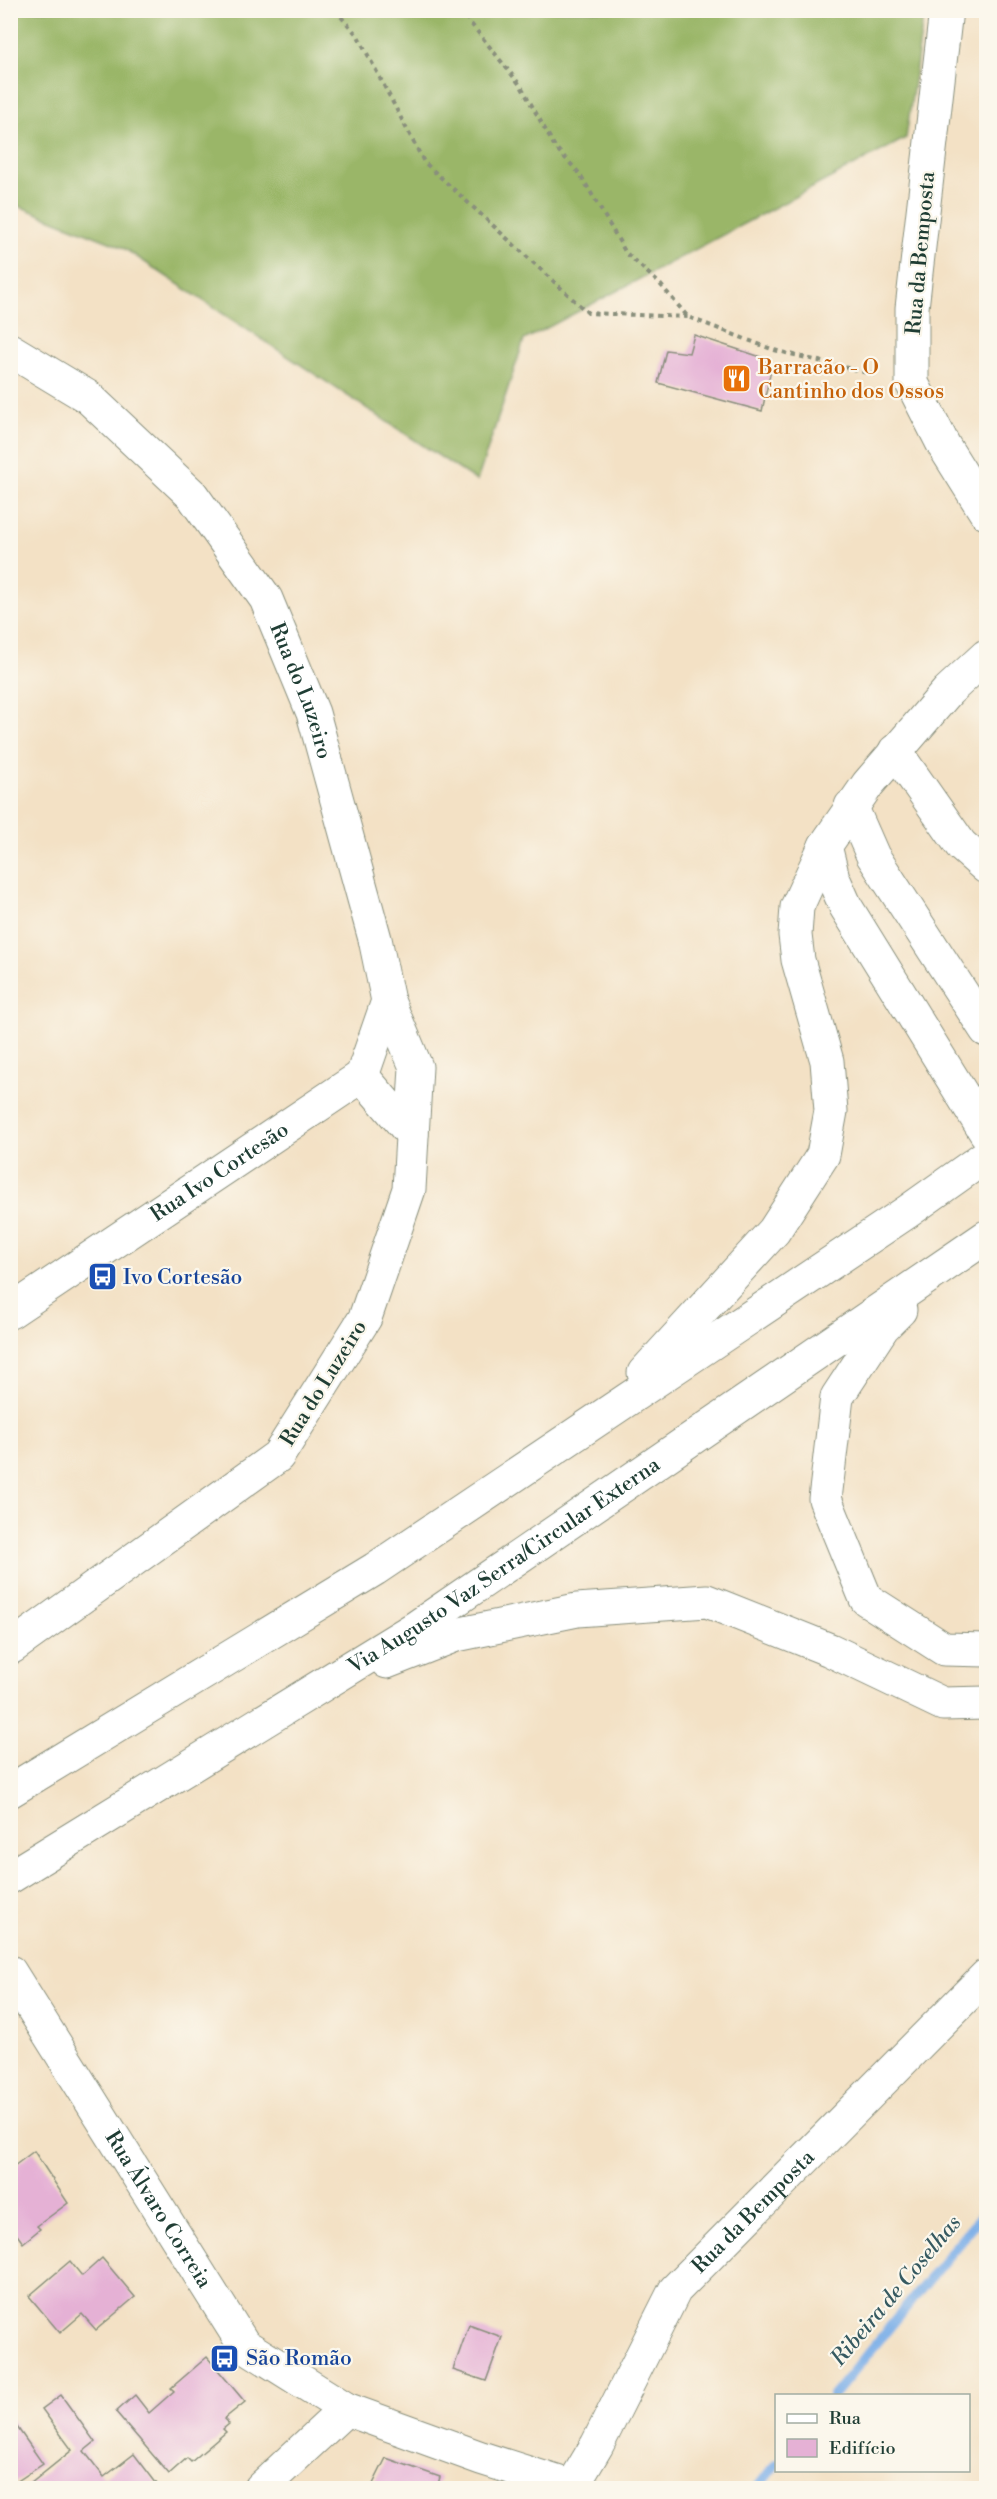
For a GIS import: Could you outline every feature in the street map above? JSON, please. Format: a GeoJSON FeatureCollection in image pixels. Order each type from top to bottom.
{"type":"FeatureCollection","features":[{"type":"Feature","properties":{"kind":"main road","name":"Rua da Bemposta"},"geometry":{"type":"LineString","coordinates":[[946,10],[912,308],[912,383],[944,446],[987,513]]}},
{"type":"Feature","properties":{"kind":"main road","name":"Rua do Luzeiro"},"geometry":{"type":"LineString","coordinates":[[10,350],[88,397],[192,495],[266,599],[313,713],[375,939],[388,1001],[416,1067],[409,1189],[365,1318],[278,1456],[12,1647]]}},
{"type":"Feature","properties":{"kind":"main road"},"geometry":{"type":"LineString","coordinates":[[609,1412],[774,1231],[823,1155],[831,1111],[827,1061],[798,960],[795,935],[797,907],[825,846],[851,806],[895,751],[948,691],[987,656]]}},
{"type":"Feature","properties":{"kind":"main road"},"geometry":{"type":"LineString","coordinates":[[895,751],[961,845],[987,867]]}},
{"type":"Feature","properties":{"kind":"main road"},"geometry":{"type":"LineString","coordinates":[[851,806],[873,856],[987,1030]]}},
{"type":"Feature","properties":{"kind":"main road"},"geometry":{"type":"LineString","coordinates":[[825,846],[833,878],[846,907],[987,1133]]}},
{"type":"Feature","properties":{"kind":"main road"},"geometry":{"type":"LineString","coordinates":[[388,1001],[362,1076],[412,1134]]}},
{"type":"Feature","properties":{"kind":"main road","name":"Rua Ivo Cortesão"},"geometry":{"type":"LineString","coordinates":[[10,1312],[362,1076]]}},
{"type":"Feature","properties":{"kind":"main road"},"geometry":{"type":"LineString","coordinates":[[10,1791],[375,1569],[987,1156]]}},
{"type":"Feature","properties":{"kind":"main road","name":"Via Augusto Vaz Serra/Circular Externa"},"geometry":{"type":"LineString","coordinates":[[10,1877],[299,1697],[415,1628],[987,1237]]}},
{"type":"Feature","properties":{"kind":"main road"},"geometry":{"type":"LineString","coordinates":[[946,1265],[883,1327],[837,1397],[825,1499],[866,1599],[944,1649],[987,1650]]}},
{"type":"Feature","properties":{"kind":"main road"},"geometry":{"type":"LineString","coordinates":[[299,1697],[456,1635],[577,1610],[707,1600],[830,1650],[943,1704],[987,1703]]}},
{"type":"Feature","properties":{"kind":"main road","name":"Rua Álvaro Correia"},"geometry":{"type":"LineString","coordinates":[[10,1972],[244,2345],[346,2409],[572,2488]]}},
{"type":"Feature","properties":{"kind":"main road","name":"Rua da Bemposta"},"geometry":{"type":"LineString","coordinates":[[572,2488],[597,2445],[675,2290],[987,1976]]}},
{"type":"Feature","properties":{"kind":"main road"},"geometry":{"type":"LineString","coordinates":[[261,2488],[346,2409]]}},
{"type":"Feature","properties":{"kind":"path"},"geometry":{"type":"LineString","coordinates":[[335,10],[358,36],[424,162],[588,313],[688,317],[774,350],[912,383]]}},
{"type":"Feature","properties":{"kind":"path"},"geometry":{"type":"LineString","coordinates":[[460,10],[521,86],[555,147],[580,174],[626,253],[660,284],[688,317]]}},
{"type":"Feature","properties":{"kind":"green space"},"geometry":{"type":"Polygon","coordinates":[[[10,11],[924,11],[906,138],[524,340],[477,481],[122,247],[11,203],[10,11]]]}},
{"type":"Feature","properties":{"kind":"building"},"geometry":{"type":"Polygon","coordinates":[[[694,335],[767,359],[764,367],[771,370],[762,411],[658,383],[666,350],[689,353],[694,335]]]}},
{"type":"Feature","properties":{"kind":"building"},"geometry":{"type":"Polygon","coordinates":[[[34,2151],[68,2203],[37,2226],[40,2229],[23,2243],[15,2232],[10,2235],[10,2161],[14,2166],[34,2151]]]}},
{"type":"Feature","properties":{"kind":"building"},"geometry":{"type":"Polygon","coordinates":[[[102,2258],[135,2297],[96,2330],[82,2314],[60,2333],[29,2296],[70,2261],[82,2276],[102,2258]]]}},
{"type":"Feature","properties":{"kind":"building"},"geometry":{"type":"Polygon","coordinates":[[[469,2325],[502,2337],[486,2381],[453,2370],[469,2325]]]}},
{"type":"Feature","properties":{"kind":"building"},"geometry":{"type":"Polygon","coordinates":[[[207,2357],[245,2402],[224,2419],[229,2424],[223,2429],[226,2432],[191,2462],[187,2458],[169,2474],[116,2412],[135,2395],[149,2413],[174,2391],[171,2388],[207,2357]]]}},
{"type":"Feature","properties":{"kind":"building"},"geometry":{"type":"Polygon","coordinates":[[[61,2395],[95,2442],[84,2451],[104,2477],[134,2454],[160,2488],[25,2488],[72,2450],[42,2409],[61,2395]]]}},
{"type":"Feature","properties":{"kind":"building"},"geometry":{"type":"Polygon","coordinates":[[[10,2417],[43,2464],[16,2482],[10,2475],[10,2417]]]}},
{"type":"Feature","properties":{"kind":"building"},"geometry":{"type":"Polygon","coordinates":[[[386,2458],[440,2477],[437,2488],[371,2488],[386,2458]]]}},
{"type":"Feature","properties":{"kind":"waterway","name":"Ribeira de Coselhas"},"geometry":{"type":"LineString","coordinates":[[835,2394],[986,2210]]}},
{"type":"Feature","properties":{"kind":"waterway","name":"Ribeira de Coselhas"},"geometry":{"type":"LineString","coordinates":[[757,2488],[775,2465]]}},
{"type":"Feature","properties":{"kind":"place","name":"Barracão - O Cantinho dos Ossos"},"geometry":{"type":"Point","coordinates":[737,379]}},
{"type":"Feature","properties":{"kind":"place","name":"Ivo Cortesão"},"geometry":{"type":"Point","coordinates":[102,1277]}},
{"type":"Feature","properties":{"kind":"place","name":"São Romão"},"geometry":{"type":"Point","coordinates":[225,2358]}}]}
